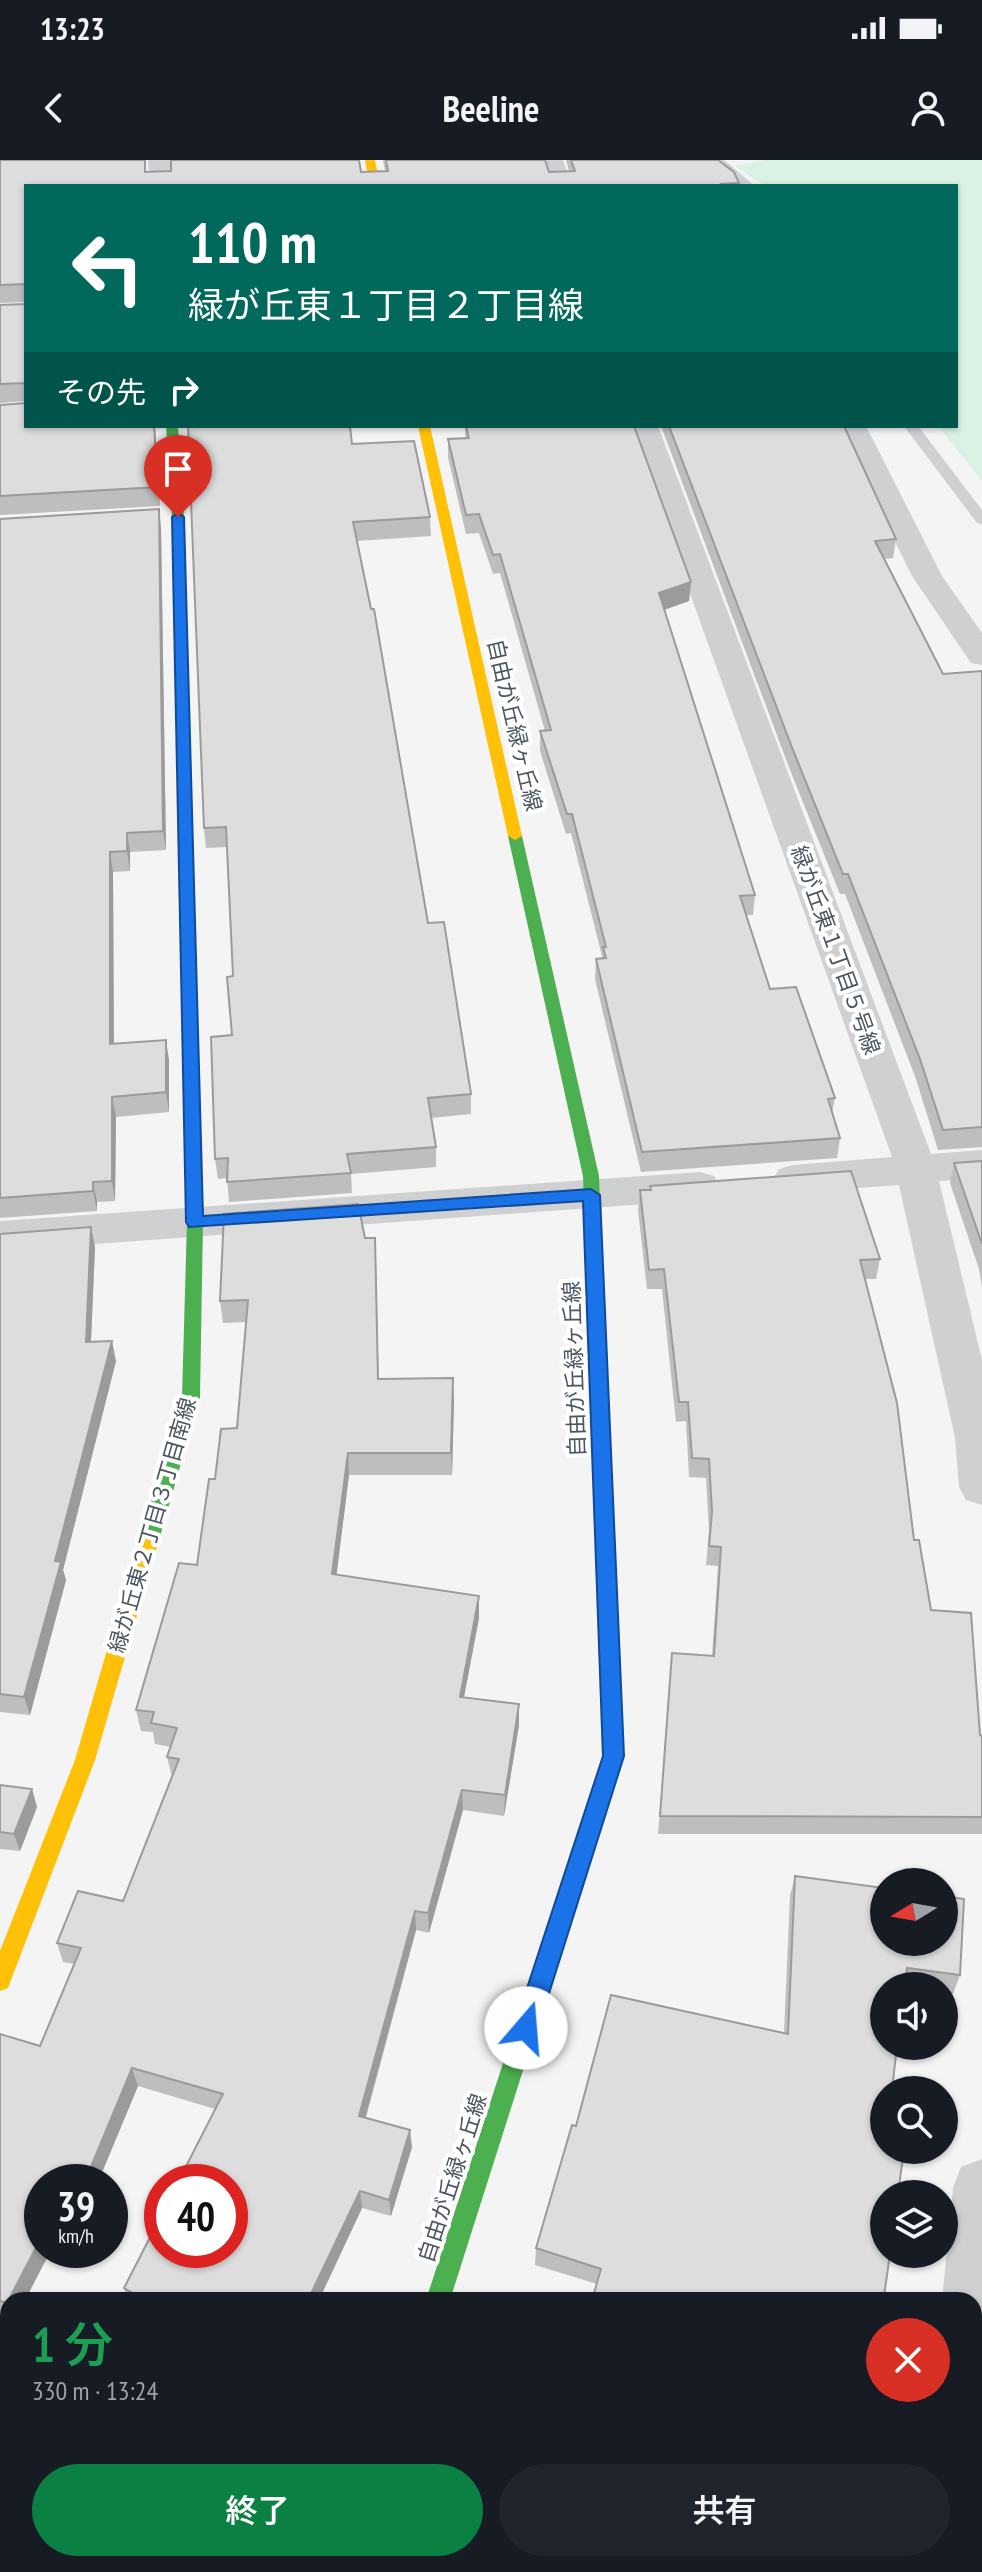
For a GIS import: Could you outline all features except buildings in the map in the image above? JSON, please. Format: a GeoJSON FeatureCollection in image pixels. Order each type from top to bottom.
{"type":"FeatureCollection","features":[{"type":"Feature","properties":{"kind":"street"},"geometry":{"type":"LineString","coordinates":[[159,160],[160,184]]}},
{"type":"Feature","properties":{"kind":"street"},"geometry":{"type":"LineString","coordinates":[[370,160],[375,184]]}},
{"type":"Feature","properties":{"kind":"street"},"geometry":{"type":"LineString","coordinates":[[552,160],[560,184]]}},
{"type":"Feature","properties":{"kind":"street"},"geometry":{"type":"LineString","coordinates":[[710,160],[741,184]]}},
{"type":"Feature","properties":{"kind":"street","name":"緑が丘東２丁目３丁目南線"},"geometry":{"type":"LineString","coordinates":[[0,1980],[85,1760],[191,1397],[195,1222],[178,517],[172,428]]}},
{"type":"Feature","properties":{"kind":"street","name":"自由が丘緑ヶ丘線"},"geometry":{"type":"LineString","coordinates":[[424,428],[591,1176],[613,1756],[441,2292]]}},
{"type":"Feature","properties":{"kind":"street","name":"緑が丘東１丁目５号線"},"geometry":{"type":"LineString","coordinates":[[645,428],[916,1169],[978,1438],[982,1487]]}},
{"type":"Feature","properties":{"kind":"street"},"geometry":{"type":"LineString","coordinates":[[853,428],[927,576],[982,656]]}},
{"type":"Feature","properties":{"kind":"street"},"geometry":{"type":"LineString","coordinates":[[148,518],[178,517]]}},
{"type":"Feature","properties":{"kind":"street"},"geometry":{"type":"LineString","coordinates":[[0,1236],[982,1164]]}},
{"type":"Feature","properties":{"kind":"street"},"geometry":{"type":"LineString","coordinates":[[973,2292],[982,2188]]}},
{"type":"Feature","properties":{"kind":"lane"},"geometry":{"type":"LineString","coordinates":[[913,428],[982,520]]}},
{"type":"Feature","properties":{"kind":"green space"},"geometry":{"type":"Polygon","coordinates":[[[764,160],[982,160],[982,481],[940,428],[958,428],[958,184],[762,184],[735,166],[764,160]]]}},
{"type":"Feature","properties":{"kind":"traffic: fast"},"geometry":{"type":"LineString","coordinates":[[149,1540],[191,1397],[195,1222],[178,517],[172,428]]}},
{"type":"Feature","properties":{"kind":"traffic: fast"},"geometry":{"type":"LineString","coordinates":[[515,836],[591,1176],[601,1446]]}},
{"type":"Feature","properties":{"kind":"traffic: fast"},"geometry":{"type":"LineString","coordinates":[[441,2292],[612,1759]]}},
{"type":"Feature","properties":{"kind":"traffic: slow"},"geometry":{"type":"LineString","coordinates":[[370,160],[375,184]]}},
{"type":"Feature","properties":{"kind":"traffic: slow"},"geometry":{"type":"LineString","coordinates":[[424,428],[515,836]]}},
{"type":"Feature","properties":{"kind":"traffic: slow"},"geometry":{"type":"LineString","coordinates":[[601,1446],[612,1759]]}},
{"type":"Feature","properties":{"kind":"traffic: slow"},"geometry":{"type":"LineString","coordinates":[[0,1980],[85,1760],[149,1540]]}},
{"type":"Feature","properties":{"kind":"route"},"geometry":{"type":"LineString","coordinates":[[178,517],[195,1222],[591,1195],[613,1756],[526,2028]]}}]}
